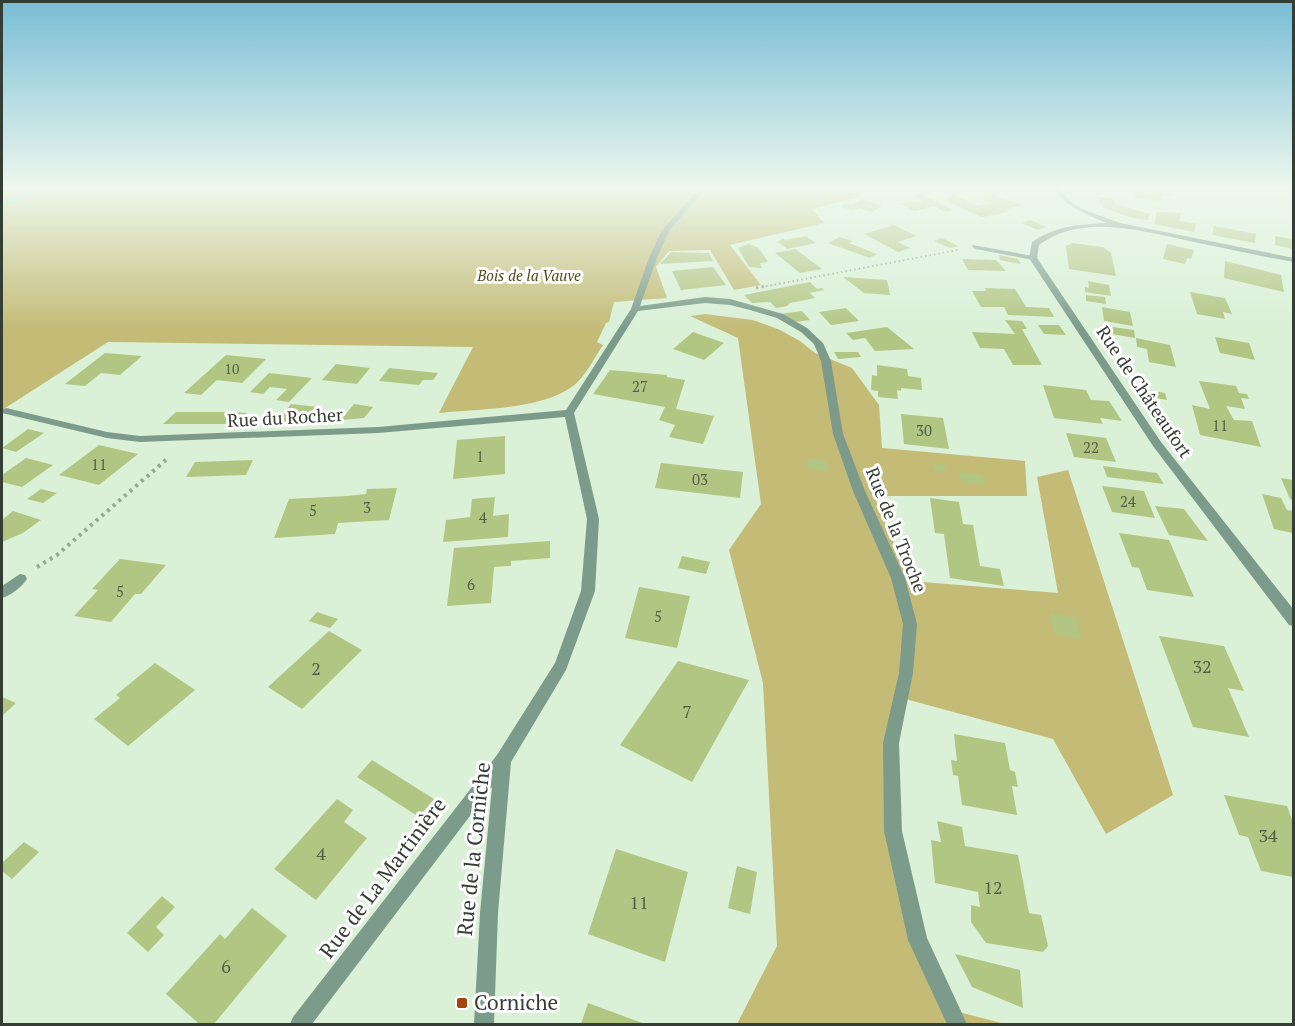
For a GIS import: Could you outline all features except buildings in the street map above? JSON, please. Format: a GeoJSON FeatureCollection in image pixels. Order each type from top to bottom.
{"type":"FeatureCollection","features":[{"type":"Feature","properties":{"kind":"street"},"geometry":{"type":"LineString","coordinates":[[569,413],[635,309],[664,235]]}},
{"type":"Feature","properties":{"kind":"street"},"geometry":{"type":"LineString","coordinates":[[976,247],[1033,258],[1035,244],[1048,235]]}},
{"type":"Feature","properties":{"kind":"street"},"geometry":{"type":"LineString","coordinates":[[1167,235],[1293,260]]}},
{"type":"Feature","properties":{"kind":"street","name":"Rue de Châteaufort"},"geometry":{"type":"LineString","coordinates":[[1033,258],[1157,444],[1293,621]]}},
{"type":"Feature","properties":{"kind":"street","name":"Rue de la Troche"},"geometry":{"type":"LineString","coordinates":[[635,309],[705,300],[730,302],[780,316],[804,330],[818,343],[826,361],[838,434],[859,491],[898,578],[910,624],[906,672],[891,743],[893,831],[918,940],[957,1024]]}},
{"type":"Feature","properties":{"kind":"street","name":"Rue du Rocher"},"geometry":{"type":"LineString","coordinates":[[6,411],[107,435],[140,439],[378,430],[569,413]]}},
{"type":"Feature","properties":{"kind":"street","name":"Rue de la Corniche"},"geometry":{"type":"LineString","coordinates":[[484,1024],[489,913],[503,760],[561,666],[588,591],[592,519],[569,413]]}},
{"type":"Feature","properties":{"kind":"street"},"geometry":{"type":"LineString","coordinates":[[2,593],[20,579]]}},
{"type":"Feature","properties":{"kind":"street","name":"Rue de La Martinière"},"geometry":{"type":"LineString","coordinates":[[300,1024],[503,760]]}},
{"type":"Feature","properties":{"kind":"path"},"geometry":{"type":"LineString","coordinates":[[753,288],[976,247]]}},
{"type":"Feature","properties":{"kind":"path"},"geometry":{"type":"LineString","coordinates":[[20,579],[57,555],[172,454]]}},
{"type":"Feature","properties":{"kind":"green space","name":"Bois de la Vauve"},"geometry":{"type":"Polygon","coordinates":[[[2,235],[773,235],[730,245],[761,285],[734,290],[710,250],[669,251],[656,267],[667,298],[614,302],[609,322],[606,323],[597,342],[603,345],[582,377],[560,394],[527,404],[439,413],[473,347],[108,342],[2,410],[2,235]]]}},
{"type":"Feature","properties":{"kind":"green space"},"geometry":{"type":"Polygon","coordinates":[[[705,314],[753,320],[780,330],[815,353],[852,368],[879,405],[882,448],[1025,461],[1027,496],[874,496],[910,581],[1058,593],[1037,477],[1068,470],[1173,795],[1106,834],[1053,739],[898,697],[889,738],[912,921],[955,1011],[1005,1024],[737,1024],[777,946],[763,683],[729,550],[761,504],[738,338],[690,316],[705,314]]]}},
{"type":"Feature","properties":{"kind":"place","name":"Corniche"},"geometry":{"type":"Point","coordinates":[462,1003]}}]}
